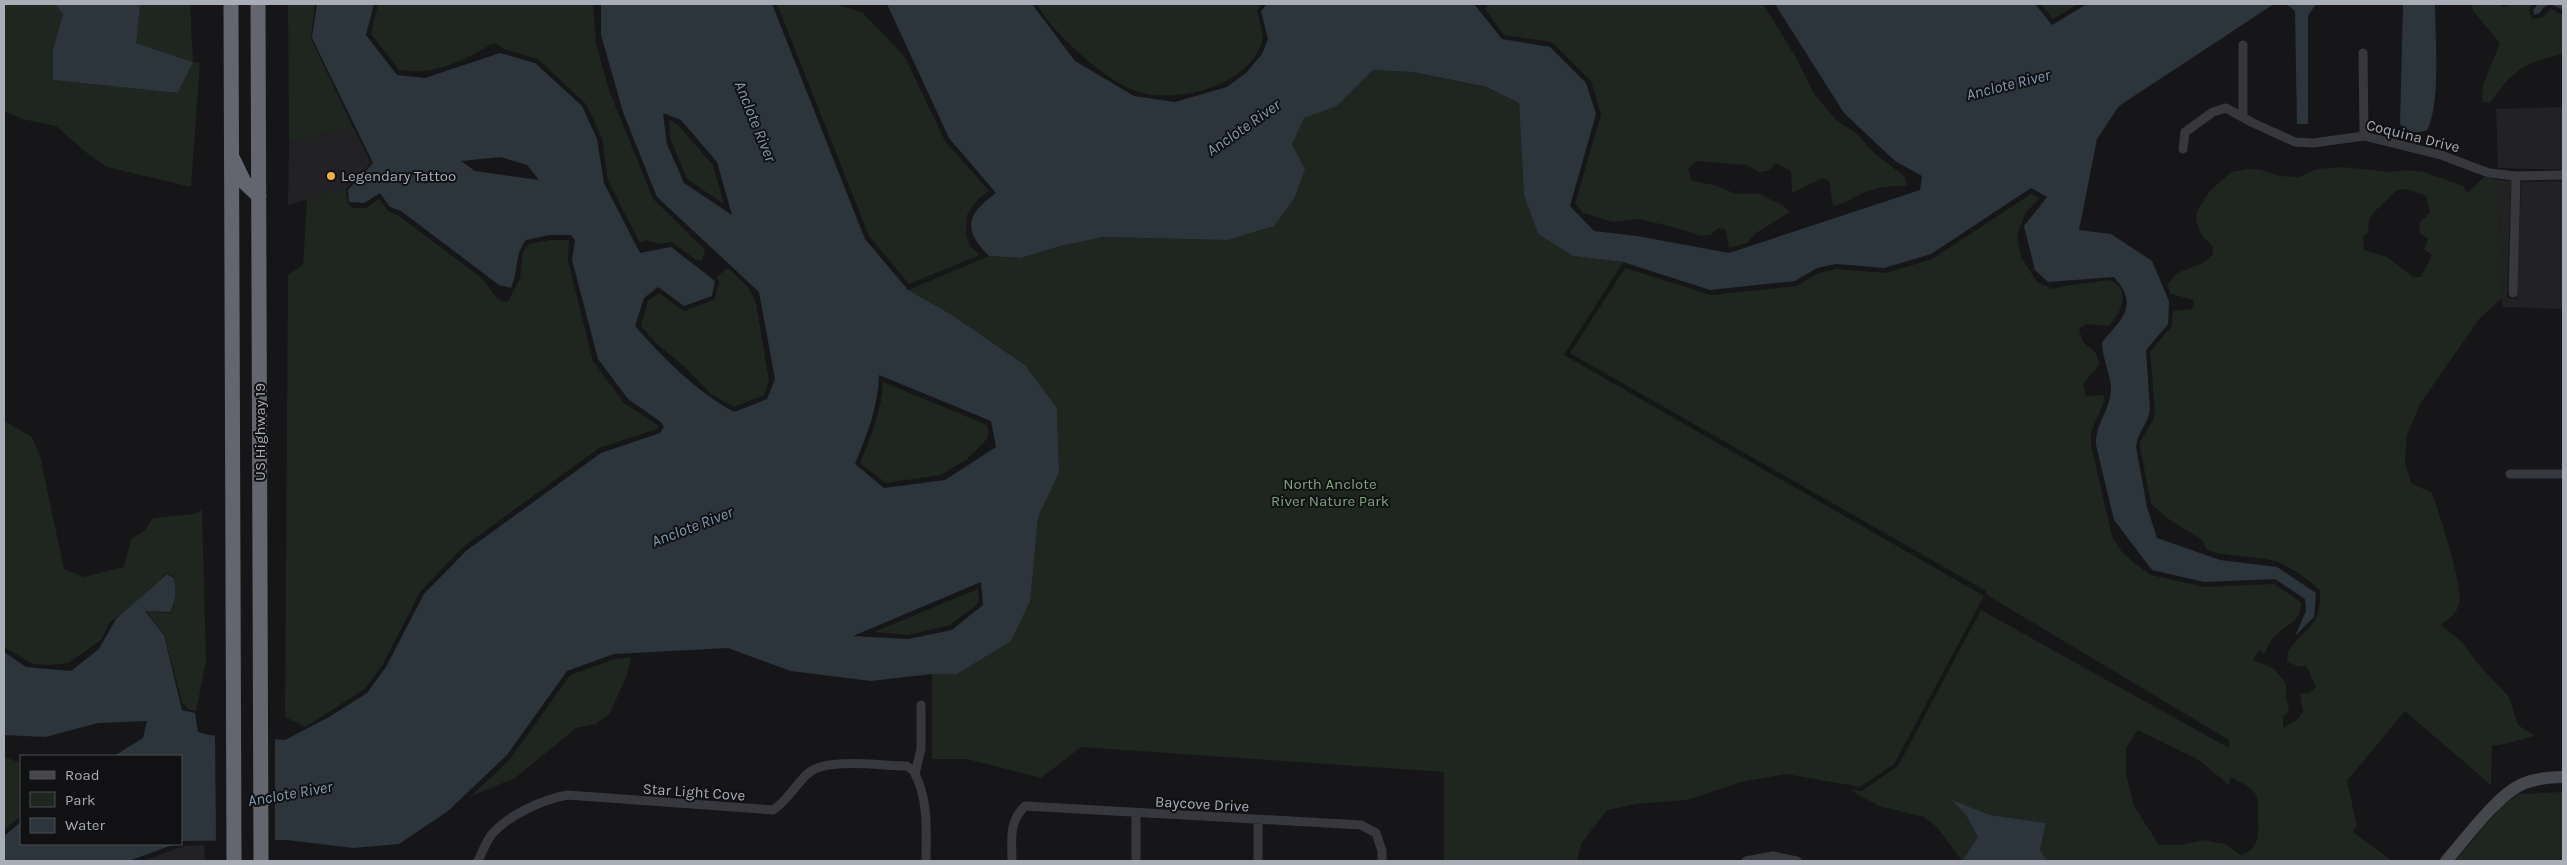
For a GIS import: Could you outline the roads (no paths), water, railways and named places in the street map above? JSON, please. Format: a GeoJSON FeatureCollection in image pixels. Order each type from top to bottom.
{"type":"FeatureCollection","features":[{"type":"Feature","properties":{"kind":"highway","name":"US Highway 19"},"geometry":{"type":"LineString","coordinates":[[231,4],[234,858]]}},
{"type":"Feature","properties":{"kind":"highway","name":"US Highway 19"},"geometry":{"type":"LineString","coordinates":[[258,4],[261,858]]}},
{"type":"Feature","properties":{"kind":"highway"},"geometry":{"type":"LineString","coordinates":[[232,155],[244,182],[259,196]]}},
{"type":"Feature","properties":{"kind":"street"},"geometry":{"type":"LineString","coordinates":[[2243,45],[2243,117]]}},
{"type":"Feature","properties":{"kind":"street"},"geometry":{"type":"LineString","coordinates":[[2363,53],[2364,136]]}},
{"type":"Feature","properties":{"kind":"street","name":"Coquina Drive"},"geometry":{"type":"LineString","coordinates":[[2183,149],[2185,132],[2213,112],[2226,108],[2295,142],[2312,143],[2364,136],[2441,155],[2489,173],[2516,176],[2563,175]]}},
{"type":"Feature","properties":{"kind":"street"},"geometry":{"type":"LineString","coordinates":[[2513,293],[2516,176]]}},
{"type":"Feature","properties":{"kind":"street"},"geometry":{"type":"LineString","coordinates":[[2510,474],[2563,474]]}},
{"type":"Feature","properties":{"kind":"street"},"geometry":{"type":"LineString","coordinates":[[921,705],[921,749],[916,772],[923,789],[926,819],[926,861]]}},
{"type":"Feature","properties":{"kind":"street","name":"Star Light Cove"},"geometry":{"type":"LineString","coordinates":[[478,861],[491,835],[503,823],[548,799],[567,795],[774,810],[785,803],[811,771],[831,764],[907,766],[916,772]]}},
{"type":"Feature","properties":{"kind":"street"},"geometry":{"type":"LineString","coordinates":[[2446,861],[2497,803],[2523,783],[2544,778],[2563,777]]}},
{"type":"Feature","properties":{"kind":"street","name":"Baycove Drive"},"geometry":{"type":"LineString","coordinates":[[1012,861],[1012,829],[1016,815],[1025,806],[1258,821],[1361,825],[1376,832],[1382,852],[1382,861]]}},
{"type":"Feature","properties":{"kind":"street"},"geometry":{"type":"LineString","coordinates":[[1136,814],[1136,861]]}},
{"type":"Feature","properties":{"kind":"street"},"geometry":{"type":"LineString","coordinates":[[1258,821],[1258,861]]}},
{"type":"Feature","properties":{"kind":"street"},"geometry":{"type":"LineString","coordinates":[[1746,861],[1773,856],[1797,861]]}},
{"type":"Feature","properties":{"kind":"water"},"geometry":{"type":"Polygon","coordinates":[[[54,4],[140,4],[136,43],[193,62],[178,93],[53,80],[53,49],[63,14],[54,4]]]}},
{"type":"Feature","properties":{"kind":"water","name":"Anclote River"},"geometry":{"type":"Polygon","coordinates":[[[317,4],[374,4],[366,35],[397,75],[425,78],[500,53],[535,63],[582,106],[597,139],[604,183],[640,253],[671,247],[715,281],[712,296],[684,306],[658,287],[644,298],[635,326],[681,374],[720,404],[734,412],[767,399],[775,379],[759,292],[657,197],[623,112],[601,35],[601,4],[772,4],[865,239],[908,290],[952,315],[1025,365],[1057,408],[1059,473],[1038,517],[1030,601],[1011,641],[957,674],[932,674],[871,681],[791,671],[728,648],[614,654],[567,671],[507,755],[448,811],[399,844],[353,848],[287,840],[182,841],[182,755],[116,755],[143,738],[147,721],[98,723],[45,737],[4,735],[4,652],[26,667],[71,671],[99,649],[116,619],[167,574],[174,578],[175,587],[174,600],[170,612],[145,611],[164,635],[182,710],[195,713],[198,732],[209,735],[285,740],[329,717],[367,693],[386,667],[424,594],[466,551],[601,453],[660,433],[664,427],[661,422],[628,399],[598,359],[572,260],[575,240],[571,235],[549,235],[526,240],[518,257],[511,288],[499,285],[401,211],[390,207],[380,193],[364,203],[349,202],[348,190],[373,163],[312,38],[317,4]],[[663,113],[667,144],[684,183],[732,215],[717,162],[681,120],[663,113]],[[501,157],[461,161],[475,171],[539,180],[527,165],[501,157]],[[879,375],[877,398],[871,421],[855,464],[884,488],[945,480],[996,447],[991,421],[879,375]],[[981,582],[853,636],[908,639],[952,630],[983,605],[981,582]]]}},
{"type":"Feature","properties":{"kind":"water","name":"Anclote River"},"geometry":{"type":"Polygon","coordinates":[[[887,4],[1032,4],[1075,61],[1134,96],[1175,102],[1227,87],[1246,73],[1262,54],[1268,39],[1261,11],[1267,4],[1474,4],[1502,39],[1550,47],[1586,83],[1596,114],[1570,206],[1594,231],[1637,236],[1729,253],[1920,190],[1922,176],[1895,161],[1844,113],[1775,4],[2035,4],[2052,25],[2087,4],[2274,4],[2119,106],[2097,139],[2079,230],[2111,234],[2152,261],[2169,301],[2168,324],[2146,350],[2150,410],[2138,437],[2136,447],[2147,507],[2157,538],[2220,560],[2277,567],[2316,593],[2314,617],[2295,636],[2306,611],[2305,599],[2275,579],[2204,582],[2152,570],[2114,520],[2096,445],[2096,437],[2109,403],[2111,388],[2102,342],[2122,318],[2127,304],[2126,296],[2114,277],[2048,282],[2035,270],[2024,226],[2047,197],[2031,188],[1931,254],[1884,268],[1836,264],[1817,268],[1795,281],[1710,290],[1623,262],[1573,256],[1538,234],[1524,195],[1519,103],[1486,87],[1413,72],[1373,70],[1337,106],[1304,118],[1292,145],[1305,169],[1295,197],[1274,226],[1228,240],[1103,237],[1061,246],[1020,258],[989,256],[974,237],[971,222],[979,207],[996,193],[949,138],[887,4]]]}},
{"type":"Feature","properties":{"kind":"water"},"geometry":{"type":"Polygon","coordinates":[[[2286,4],[2316,4],[2308,16],[2308,124],[2297,124],[2295,11],[2286,4]]]}},
{"type":"Feature","properties":{"kind":"water"},"geometry":{"type":"Polygon","coordinates":[[[2403,4],[2435,4],[2436,87],[2431,119],[2427,130],[2420,132],[2410,131],[2400,124],[2403,4]]]}},
{"type":"Feature","properties":{"kind":"water"},"geometry":{"type":"Polygon","coordinates":[[[2538,4],[2551,4],[2544,7],[2540,13],[2534,15],[2533,10],[2538,4]]]}},
{"type":"Feature","properties":{"kind":"water"},"geometry":{"type":"Polygon","coordinates":[[[2551,4],[2563,4],[2563,10],[2551,4]]]}},
{"type":"Feature","properties":{"kind":"water"},"geometry":{"type":"Polygon","coordinates":[[[1952,800],[1990,815],[2046,823],[2040,850],[2047,861],[1962,861],[1978,837],[1966,815],[1952,800]]]}},
{"type":"Feature","properties":{"kind":"water"},"geometry":{"type":"Polygon","coordinates":[[[20,823],[20,845],[172,845],[129,861],[4,861],[4,836],[20,823]]]}},
{"type":"Feature","properties":{"kind":"place","name":"Legendary Tattoo"},"geometry":{"type":"Point","coordinates":[331,176]}},
{"type":"Feature","properties":{"kind":"park label","name":"North Anclote River Nature Park"},"geometry":{"type":"Point","coordinates":[1330,492]}}]}
